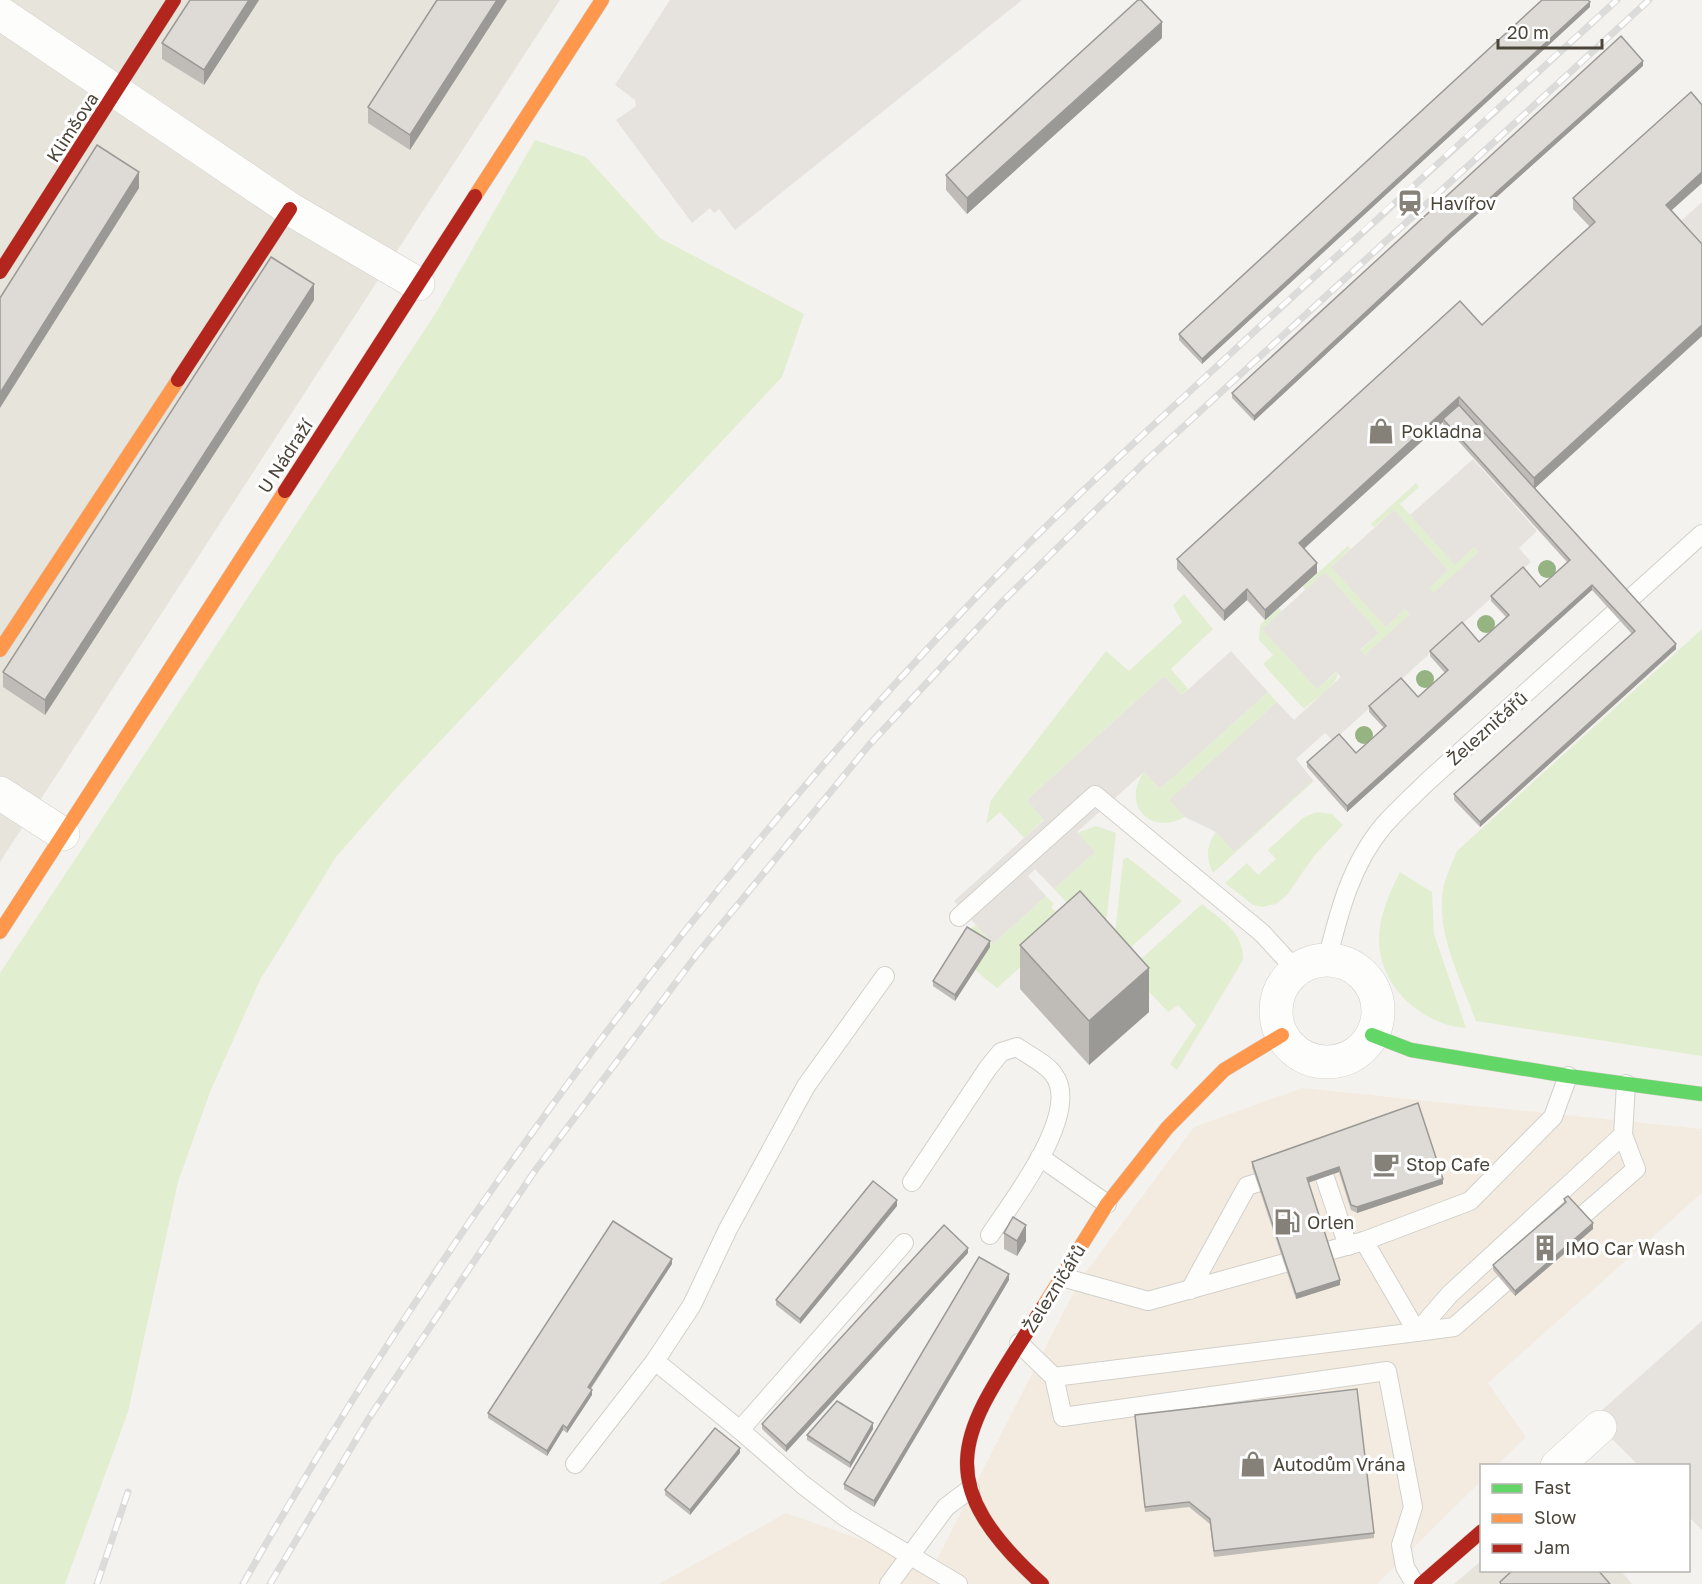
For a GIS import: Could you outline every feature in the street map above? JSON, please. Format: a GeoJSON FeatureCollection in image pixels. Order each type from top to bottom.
{"type":"FeatureCollection","features":[{"type":"Feature","properties":{"kind":"street","name":"Klimšova"},"geometry":{"type":"LineString","coordinates":[[0,272],[174,0]]}},
{"type":"Feature","properties":{"kind":"street","name":"U Nádraží"},"geometry":{"type":"LineString","coordinates":[[0,932],[602,0]]}},
{"type":"Feature","properties":{"kind":"street"},"geometry":{"type":"LineString","coordinates":[[0,13],[118,90],[290,209],[418,284]]}},
{"type":"Feature","properties":{"kind":"street"},"geometry":{"type":"LineString","coordinates":[[0,650],[290,209]]}},
{"type":"Feature","properties":{"kind":"street"},"geometry":{"type":"LineString","coordinates":[[0,793],[63,834]]}},
{"type":"Feature","properties":{"kind":"street"},"geometry":{"type":"LineString","coordinates":[[1327,960],[1352,966],[1370,985],[1378,1010],[1372,1035],[1352,1055],[1326,1062],[1300,1054],[1282,1035],[1276,1007],[1279,993],[1296,970],[1316,961],[1327,960]]}},
{"type":"Feature","properties":{"kind":"street","name":"Železničářů"},"geometry":{"type":"LineString","coordinates":[[1042,1584],[1001,1542],[982,1516],[970,1489],[966,1468],[971,1432],[991,1389],[1019,1343],[1107,1204],[1149,1148],[1208,1084],[1248,1054],[1282,1035]]}},
{"type":"Feature","properties":{"kind":"street"},"geometry":{"type":"LineString","coordinates":[[1372,1035],[1411,1050],[1568,1076],[1702,1094]]}},
{"type":"Feature","properties":{"kind":"street"},"geometry":{"type":"LineString","coordinates":[[1559,1464],[1600,1427]]}},
{"type":"Feature","properties":{"kind":"street"},"geometry":{"type":"LineString","coordinates":[[1421,1584],[1480,1533]]}},
{"type":"Feature","properties":{"kind":"lane","name":"Železničářů"},"geometry":{"type":"LineString","coordinates":[[1327,960],[1340,911],[1355,869],[1385,824],[1427,782],[1702,534]]}},
{"type":"Feature","properties":{"kind":"lane"},"geometry":{"type":"LineString","coordinates":[[959,917],[1095,795],[1262,933],[1296,970]]}},
{"type":"Feature","properties":{"kind":"lane"},"geometry":{"type":"LineString","coordinates":[[574,1464],[656,1361],[692,1305],[728,1228],[806,1086],[885,976]]}},
{"type":"Feature","properties":{"kind":"lane"},"geometry":{"type":"LineString","coordinates":[[912,1182],[988,1068],[1001,1052],[1017,1047],[1054,1075],[1060,1091],[1059,1115],[1040,1157],[990,1235]]}},
{"type":"Feature","properties":{"kind":"lane"},"geometry":{"type":"LineString","coordinates":[[1062,1277],[1148,1301],[1356,1244],[1470,1201],[1553,1117],[1568,1076]]}},
{"type":"Feature","properties":{"kind":"lane"},"geometry":{"type":"LineString","coordinates":[[1582,1216],[1636,1169],[1623,1135],[1626,1084]]}},
{"type":"Feature","properties":{"kind":"lane"},"geometry":{"type":"LineString","coordinates":[[1417,1332],[1450,1294],[1623,1135]]}},
{"type":"Feature","properties":{"kind":"lane"},"geometry":{"type":"LineString","coordinates":[[1040,1157],[1107,1204]]}},
{"type":"Feature","properties":{"kind":"lane"},"geometry":{"type":"LineString","coordinates":[[1190,1290],[1247,1186],[1320,1163],[1356,1244],[1417,1332]]}},
{"type":"Feature","properties":{"kind":"lane"},"geometry":{"type":"LineString","coordinates":[[740,1430],[904,1243]]}},
{"type":"Feature","properties":{"kind":"lane"},"geometry":{"type":"LineString","coordinates":[[1054,1377],[1454,1327],[1504,1283]]}},
{"type":"Feature","properties":{"kind":"lane"},"geometry":{"type":"LineString","coordinates":[[1019,1343],[1054,1377],[1063,1417],[1388,1371],[1413,1507],[1401,1545],[1405,1567],[1414,1584]]}},
{"type":"Feature","properties":{"kind":"lane"},"geometry":{"type":"LineString","coordinates":[[656,1361],[802,1484],[845,1517],[958,1584]]}},
{"type":"Feature","properties":{"kind":"lane"},"geometry":{"type":"LineString","coordinates":[[890,1584],[945,1507],[970,1489]]}},
{"type":"Feature","properties":{"kind":"shaded area"},"geometry":{"type":"Polygon","coordinates":[[[0,0],[560,0],[0,862],[0,0]]]}},
{"type":"Feature","properties":{"kind":"shaded area"},"geometry":{"type":"Polygon","coordinates":[[[670,0],[1022,0],[735,230],[719,209],[714,213],[710,208],[692,223],[616,120],[636,106],[635,100],[615,85],[670,0]]]}},
{"type":"Feature","properties":{"kind":"shaded area"},"geometry":{"type":"Polygon","coordinates":[[[1702,202],[1702,248],[1679,223],[1702,202]]]}},
{"type":"Feature","properties":{"kind":"shaded area"},"geometry":{"type":"Polygon","coordinates":[[[1473,459],[1537,531],[1519,548],[1531,562],[1333,741],[1325,733],[1296,759],[1313,780],[1234,852],[1216,832],[1185,817],[1169,800],[1277,702],[1294,720],[1341,677],[1336,672],[1317,689],[1262,629],[1325,572],[1379,633],[1360,650],[1365,655],[1410,614],[1405,609],[1386,627],[1331,567],[1394,510],[1448,570],[1429,588],[1433,593],[1479,552],[1474,547],[1455,565],[1410,515],[1473,459]]]}},
{"type":"Feature","properties":{"kind":"shaded area"},"geometry":{"type":"Polygon","coordinates":[[[1231,651],[1268,692],[1160,789],[1144,772],[1077,832],[1095,852],[1054,889],[1035,869],[1028,876],[1046,896],[993,944],[954,901],[1044,820],[1027,800],[1164,676],[1182,695],[1231,651]]]}},
{"type":"Feature","properties":{"kind":"shaded area"},"geometry":{"type":"Polygon","coordinates":[[[1302,1088],[1702,1129],[1702,1193],[1488,1383],[1526,1437],[1498,1464],[1480,1464],[1480,1482],[1377,1584],[659,1584],[786,1513],[934,1565],[1080,1280],[1194,1127],[1302,1088]]]}},
{"type":"Feature","properties":{"kind":"shaded area"},"geometry":{"type":"Polygon","coordinates":[[[1702,1321],[1702,1530],[1690,1518],[1690,1464],[1637,1464],[1592,1419],[1702,1321]]]}},
{"type":"Feature","properties":{"kind":"shaded area"},"geometry":{"type":"Polygon","coordinates":[[[1480,1562],[1480,1572],[1622,1572],[1632,1584],[1454,1584],[1480,1562]]]}},
{"type":"Feature","properties":{"kind":"green space"},"geometry":{"type":"Polygon","coordinates":[[[535,140],[586,157],[660,238],[804,314],[782,377],[398,786],[336,857],[260,980],[210,1092],[178,1182],[128,1412],[65,1584],[0,1584],[0,973],[437,311],[535,140]]]}},
{"type":"Feature","properties":{"kind":"green space"},"geometry":{"type":"Polygon","coordinates":[[[1416,483],[1419,487],[1400,504],[1455,564],[1474,547],[1479,552],[1433,594],[1428,588],[1448,570],[1394,510],[1374,527],[1371,524],[1416,483]]]}},
{"type":"Feature","properties":{"kind":"green space"},"geometry":{"type":"Polygon","coordinates":[[[1348,546],[1350,549],[1332,567],[1386,627],[1405,609],[1410,614],[1365,656],[1360,651],[1379,633],[1325,573],[1305,590],[1303,586],[1348,546]]]}},
{"type":"Feature","properties":{"kind":"green space"},"geometry":{"type":"Polygon","coordinates":[[[1184,594],[1213,629],[1171,669],[1188,689],[1182,695],[1164,676],[1027,800],[1044,819],[1024,838],[1000,812],[986,824],[991,800],[1106,651],[1129,671],[1182,622],[1173,605],[1184,594]]]}},
{"type":"Feature","properties":{"kind":"green space"},"geometry":{"type":"Polygon","coordinates":[[[1279,608],[1282,611],[1263,629],[1317,689],[1337,672],[1337,677],[1330,687],[1304,709],[1263,664],[1273,655],[1259,640],[1260,625],[1279,608]]]}},
{"type":"Feature","properties":{"kind":"green space"},"geometry":{"type":"Polygon","coordinates":[[[1702,629],[1702,1056],[1476,1021],[1450,952],[1442,916],[1445,881],[1457,851],[1702,629]]]}},
{"type":"Feature","properties":{"kind":"green space"},"geometry":{"type":"Polygon","coordinates":[[[1268,692],[1277,702],[1170,800],[1185,817],[1161,823],[1143,814],[1136,796],[1138,784],[1144,772],[1160,789],[1268,692]]]}},
{"type":"Feature","properties":{"kind":"green space"},"geometry":{"type":"Polygon","coordinates":[[[1313,780],[1213,873],[1208,852],[1210,842],[1216,832],[1234,851],[1313,780]]]}},
{"type":"Feature","properties":{"kind":"green space"},"geometry":{"type":"Polygon","coordinates":[[[1317,812],[1332,814],[1343,825],[1314,856],[1287,895],[1276,904],[1262,907],[1253,905],[1225,883],[1247,863],[1258,875],[1276,859],[1268,850],[1304,817],[1317,812]]]}},
{"type":"Feature","properties":{"kind":"green space"},"geometry":{"type":"Polygon","coordinates":[[[1096,826],[1116,833],[1104,942],[1054,889],[1095,852],[1077,833],[1096,826]]]}},
{"type":"Feature","properties":{"kind":"green space"},"geometry":{"type":"Polygon","coordinates":[[[1127,857],[1182,901],[1119,958],[1113,952],[1123,860],[1127,857]]]}},
{"type":"Feature","properties":{"kind":"green space"},"geometry":{"type":"Polygon","coordinates":[[[1400,872],[1432,892],[1434,934],[1466,1028],[1434,1020],[1419,1011],[1406,1001],[1387,974],[1381,958],[1379,932],[1385,905],[1400,872]]]}},
{"type":"Feature","properties":{"kind":"green space"},"geometry":{"type":"Polygon","coordinates":[[[1046,896],[1054,904],[1051,907],[1058,914],[1034,955],[997,988],[975,970],[967,932],[976,925],[993,944],[1046,896]]]}},
{"type":"Feature","properties":{"kind":"green space"},"geometry":{"type":"Polygon","coordinates":[[[1202,904],[1230,927],[1240,942],[1243,960],[1177,1070],[1170,1064],[1196,1025],[1178,1005],[1168,1012],[1129,970],[1202,904]]]}},
{"type":"Feature","properties":{"kind":"building"},"geometry":{"type":"Polygon","coordinates":[[[190,0],[249,0],[204,70],[162,43],[190,0]]]}},
{"type":"Feature","properties":{"kind":"building"},"geometry":{"type":"Polygon","coordinates":[[[437,0],[497,0],[410,135],[368,107],[437,0]]]}},
{"type":"Feature","properties":{"kind":"building"},"geometry":{"type":"Polygon","coordinates":[[[1138,0],[1141,0],[1162,22],[967,198],[946,175],[1138,0]]]}},
{"type":"Feature","properties":{"kind":"building"},"geometry":{"type":"Polygon","coordinates":[[[1542,0],[1588,0],[1590,2],[1202,359],[1179,334],[1542,0]]]}},
{"type":"Feature","properties":{"kind":"building"},"geometry":{"type":"Polygon","coordinates":[[[1621,36],[1643,61],[1452,232],[1254,416],[1232,393],[1621,36]]]}},
{"type":"Feature","properties":{"kind":"building"},"geometry":{"type":"Polygon","coordinates":[[[1691,92],[1702,105],[1702,172],[1666,205],[1702,244],[1702,325],[1534,478],[1459,397],[1299,543],[1317,563],[1265,610],[1247,589],[1224,611],[1177,559],[1460,301],[1482,325],[1595,222],[1573,198],[1691,92]]]}},
{"type":"Feature","properties":{"kind":"building"},"geometry":{"type":"Polygon","coordinates":[[[97,145],[139,172],[0,393],[0,298],[97,145]]]}},
{"type":"Feature","properties":{"kind":"building"},"geometry":{"type":"Polygon","coordinates":[[[271,257],[314,284],[45,700],[3,672],[271,257]]]}},
{"type":"Feature","properties":{"kind":"building"},"geometry":{"type":"Polygon","coordinates":[[[1459,405],[1676,644],[1480,822],[1454,794],[1635,631],[1592,585],[1347,806],[1307,762],[1339,734],[1356,753],[1386,726],[1369,706],[1401,678],[1418,697],[1448,670],[1430,651],[1462,622],[1479,642],[1509,615],[1491,596],[1523,567],[1540,587],[1570,560],[1443,419],[1459,405]]]}},
{"type":"Feature","properties":{"kind":"building"},"geometry":{"type":"Polygon","coordinates":[[[1080,891],[1149,968],[1089,1021],[1020,945],[1080,891]]]}},
{"type":"Feature","properties":{"kind":"building"},"geometry":{"type":"Polygon","coordinates":[[[967,927],[990,941],[955,995],[933,981],[967,927]]]}},
{"type":"Feature","properties":{"kind":"building"},"geometry":{"type":"Polygon","coordinates":[[[1418,1103],[1443,1179],[1357,1207],[1351,1205],[1339,1167],[1307,1178],[1340,1280],[1296,1294],[1252,1162],[1418,1103]]]}},
{"type":"Feature","properties":{"kind":"building"},"geometry":{"type":"Polygon","coordinates":[[[873,1181],[897,1200],[800,1319],[776,1300],[873,1181]]]}},
{"type":"Feature","properties":{"kind":"building","name":"IMO Car Wash"},"geometry":{"type":"Polygon","coordinates":[[[1568,1196],[1593,1223],[1515,1291],[1493,1265],[1566,1202],[1564,1199],[1568,1196]]]}},
{"type":"Feature","properties":{"kind":"building"},"geometry":{"type":"Polygon","coordinates":[[[1013,1217],[1026,1225],[1017,1241],[1004,1233],[1013,1217]]]}},
{"type":"Feature","properties":{"kind":"building"},"geometry":{"type":"Polygon","coordinates":[[[613,1221],[672,1259],[588,1387],[592,1390],[567,1428],[563,1425],[547,1451],[488,1413],[613,1221]]]}},
{"type":"Feature","properties":{"kind":"building"},"geometry":{"type":"Polygon","coordinates":[[[944,1225],[968,1248],[786,1446],[762,1424],[944,1225]]]}},
{"type":"Feature","properties":{"kind":"building"},"geometry":{"type":"Polygon","coordinates":[[[979,1257],[1009,1274],[874,1501],[844,1484],[979,1257]]]}},
{"type":"Feature","properties":{"kind":"building","name":"Autodům Vrána"},"geometry":{"type":"Polygon","coordinates":[[[1357,1389],[1374,1533],[1214,1551],[1210,1519],[1189,1502],[1145,1507],[1135,1415],[1357,1389]]]}},
{"type":"Feature","properties":{"kind":"building"},"geometry":{"type":"Polygon","coordinates":[[[837,1401],[873,1423],[850,1463],[807,1435],[837,1401]]]}},
{"type":"Feature","properties":{"kind":"building"},"geometry":{"type":"Polygon","coordinates":[[[715,1428],[740,1448],[690,1510],[665,1490],[715,1428]]]}},
{"type":"Feature","properties":{"kind":"building"},"geometry":{"type":"Polygon","coordinates":[[[1511,1572],[1600,1572],[1610,1584],[1501,1584],[1500,1582],[1511,1572]]]}},
{"type":"Feature","properties":{"kind":"railway"},"geometry":{"type":"LineString","coordinates":[[243,1584],[321,1452],[403,1321],[490,1192],[582,1065],[677,941],[775,821],[877,704],[1044,528],[1617,0]]}},
{"type":"Feature","properties":{"kind":"railway"},"geometry":{"type":"LineString","coordinates":[[270,1584],[369,1418],[534,1172],[698,953],[870,744],[1002,602],[1147,460],[1649,0]]}},
{"type":"Feature","properties":{"kind":"railway"},"geometry":{"type":"LineString","coordinates":[[97,1584],[128,1492]]}},
{"type":"Feature","properties":{"kind":"traffic: fast"},"geometry":{"type":"LineString","coordinates":[[1372,1035],[1411,1050],[1568,1076],[1702,1094]]}},
{"type":"Feature","properties":{"kind":"traffic: slow"},"geometry":{"type":"LineString","coordinates":[[475,196],[602,0]]}},
{"type":"Feature","properties":{"kind":"traffic: slow"},"geometry":{"type":"LineString","coordinates":[[0,650],[178,380]]}},
{"type":"Feature","properties":{"kind":"traffic: slow"},"geometry":{"type":"LineString","coordinates":[[0,932],[285,491]]}},
{"type":"Feature","properties":{"kind":"traffic: slow"},"geometry":{"type":"LineString","coordinates":[[1043,1307],[1107,1204],[1167,1128],[1224,1070],[1282,1035]]}},
{"type":"Feature","properties":{"kind":"traffic: jam"},"geometry":{"type":"LineString","coordinates":[[0,272],[174,0]]}},
{"type":"Feature","properties":{"kind":"traffic: jam"},"geometry":{"type":"LineString","coordinates":[[285,491],[475,196]]}},
{"type":"Feature","properties":{"kind":"traffic: jam"},"geometry":{"type":"LineString","coordinates":[[178,380],[290,209]]}},
{"type":"Feature","properties":{"kind":"traffic: jam"},"geometry":{"type":"LineString","coordinates":[[1042,1584],[1003,1545],[979,1510],[968,1479],[968,1448],[977,1417],[994,1385],[1043,1307]]}},
{"type":"Feature","properties":{"kind":"traffic: jam"},"geometry":{"type":"LineString","coordinates":[[1421,1584],[1480,1533]]}},
{"type":"Feature","properties":{"kind":"place","name":"Havířov"},"geometry":{"type":"Point","coordinates":[1410,203]}},
{"type":"Feature","properties":{"kind":"place","name":"Pokladna"},"geometry":{"type":"Point","coordinates":[1381,431]}},
{"type":"Feature","properties":{"kind":"place","name":"Stop Cafe"},"geometry":{"type":"Point","coordinates":[1386,1164]}},
{"type":"Feature","properties":{"kind":"place","name":"Orlen"},"geometry":{"type":"Point","coordinates":[1287,1222]}},
{"type":"Feature","properties":{"kind":"place","name":"IMO Car Wash"},"geometry":{"type":"Point","coordinates":[1545,1248]}},
{"type":"Feature","properties":{"kind":"place","name":"Autodům Vrána"},"geometry":{"type":"Point","coordinates":[1253,1464]}}]}
